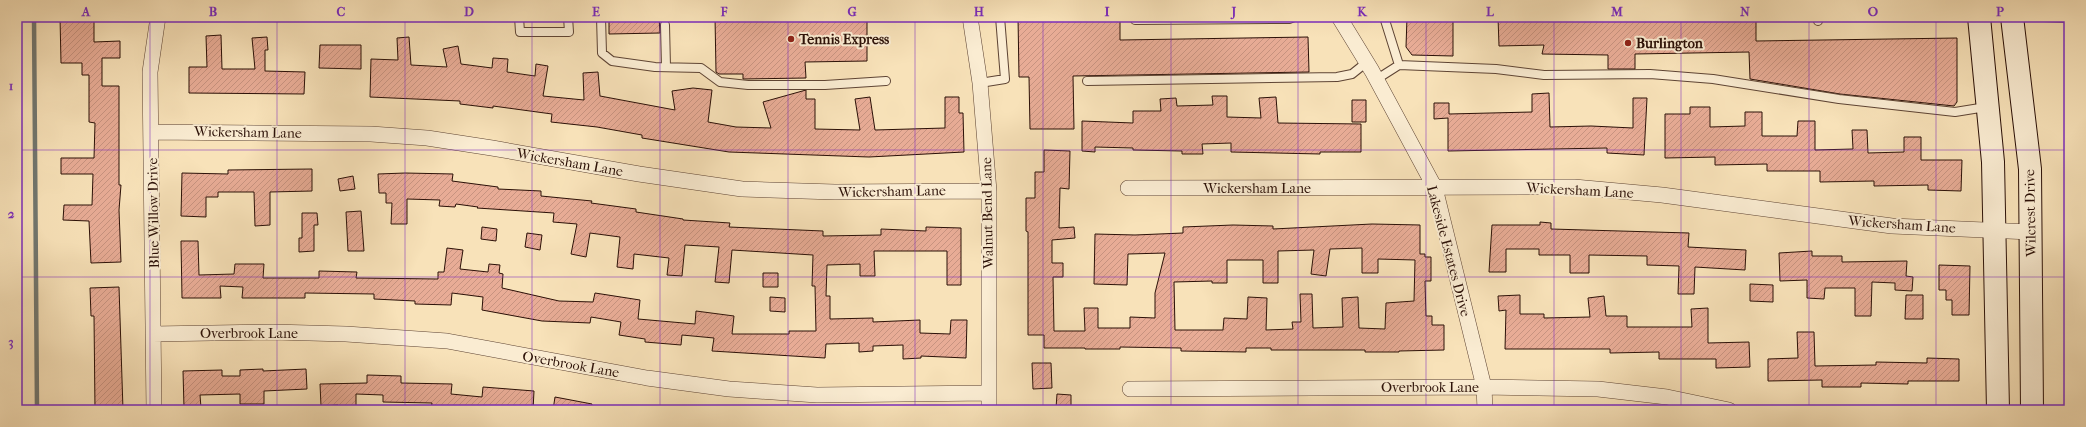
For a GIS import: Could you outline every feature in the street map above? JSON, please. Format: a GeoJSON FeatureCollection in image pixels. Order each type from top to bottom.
{"type":"FeatureCollection","features":[{"type":"Feature","properties":{"kind":"main road","name":"Wilcrest Drive"},"geometry":{"type":"LineString","coordinates":[[2012,17],[2030,169],[2032,410]]}},
{"type":"Feature","properties":{"kind":"main road"},"geometry":{"type":"LineString","coordinates":[[1998,410],[1993,162],[1979,18],[1987,18],[1995,21],[2017,58]]}},
{"type":"Feature","properties":{"kind":"street","name":"Blue Willow Drive"},"geometry":{"type":"LineString","coordinates":[[154,410],[152,132],[150,72],[158,17]]}},
{"type":"Feature","properties":{"kind":"street","name":"Walnut Bend Lane"},"geometry":{"type":"LineString","coordinates":[[970,17],[980,83],[988,190],[989,410]]}},
{"type":"Feature","properties":{"kind":"street","name":"Lakeside Estates Drive"},"geometry":{"type":"LineString","coordinates":[[1339,17],[1367,62],[1435,188],[1484,387],[1485,410]]}},
{"type":"Feature","properties":{"kind":"street","name":"Wickersham Lane"},"geometry":{"type":"LineString","coordinates":[[152,132],[371,134],[427,138],[639,174],[742,189],[835,192],[988,190]]}},
{"type":"Feature","properties":{"kind":"street","name":"Wickersham Lane"},"geometry":{"type":"LineString","coordinates":[[1128,188],[1574,187],[1662,195],[1892,226],[2031,232]]}},
{"type":"Feature","properties":{"kind":"street","name":"Overbrook Lane"},"geometry":{"type":"LineString","coordinates":[[153,334],[273,332],[331,333],[447,341],[647,378],[758,391],[817,395],[989,393]]}},
{"type":"Feature","properties":{"kind":"street","name":"Overbrook Lane"},"geometry":{"type":"LineString","coordinates":[[1130,389],[1484,387],[1598,389],[1667,397],[1729,410]]}},
{"type":"Feature","properties":{"kind":"lane"},"geometry":{"type":"LineString","coordinates":[[519,17],[520,32],[569,32],[568,17]]}},
{"type":"Feature","properties":{"kind":"lane"},"geometry":{"type":"LineString","coordinates":[[600,17],[602,53],[612,61],[666,67],[701,68],[720,82],[748,85],[825,84],[886,81]]}},
{"type":"Feature","properties":{"kind":"lane"},"geometry":{"type":"LineString","coordinates":[[980,83],[1005,79],[1000,17]]}},
{"type":"Feature","properties":{"kind":"lane"},"geometry":{"type":"LineString","coordinates":[[1135,17],[1135,20],[1289,19],[1294,17]]}},
{"type":"Feature","properties":{"kind":"lane"},"geometry":{"type":"LineString","coordinates":[[1384,17],[1399,65]]}},
{"type":"Feature","properties":{"kind":"lane"},"geometry":{"type":"LineString","coordinates":[[2044,17],[2069,18]]}},
{"type":"Feature","properties":{"kind":"lane"},"geometry":{"type":"LineString","coordinates":[[665,25],[666,67]]}},
{"type":"Feature","properties":{"kind":"lane"},"geometry":{"type":"LineString","coordinates":[[1087,81],[1337,77],[1352,74],[1367,62]]}},
{"type":"Feature","properties":{"kind":"lane"},"geometry":{"type":"LineString","coordinates":[[1377,80],[1399,65],[1496,69],[1544,75],[1650,74],[1713,79],[1839,99],[1955,112],[1987,107]]}},
{"type":"Feature","properties":{"kind":"building"},"geometry":{"type":"Polygon","coordinates":[[[60,17],[94,17],[94,42],[120,41],[120,58],[102,58],[102,86],[119,86],[119,185],[121,185],[119,210],[121,262],[91,263],[89,221],[63,220],[64,205],[92,205],[93,174],[61,174],[61,158],[94,158],[95,123],[89,122],[89,75],[82,75],[82,63],[61,63],[60,17]]]}},
{"type":"Feature","properties":{"kind":"building"},"geometry":{"type":"Polygon","coordinates":[[[609,17],[659,17],[660,33],[609,34],[609,17]]]}},
{"type":"Feature","properties":{"kind":"building","name":"Tennis Express"},"geometry":{"type":"Polygon","coordinates":[[[715,17],[867,17],[867,61],[805,62],[806,78],[743,79],[743,74],[719,74],[716,72],[715,17]]]}},
{"type":"Feature","properties":{"kind":"building"},"geometry":{"type":"Polygon","coordinates":[[[1018,17],[1120,17],[1120,40],[1308,37],[1309,72],[1073,76],[1074,129],[1030,129],[1029,77],[1019,77],[1018,17]]]}},
{"type":"Feature","properties":{"kind":"building"},"geometry":{"type":"Polygon","coordinates":[[[1407,17],[1453,17],[1453,56],[1412,55],[1406,47],[1407,17]]]}},
{"type":"Feature","properties":{"kind":"building"},"geometry":{"type":"Polygon","coordinates":[[[1498,17],[1756,17],[1756,41],[1957,38],[1957,102],[1954,106],[1840,94],[1750,79],[1749,52],[1635,54],[1635,69],[1608,69],[1608,55],[1542,54],[1544,45],[1499,46],[1498,17]]]}},
{"type":"Feature","properties":{"kind":"building"},"geometry":{"type":"Polygon","coordinates":[[[221,35],[222,69],[255,69],[252,38],[267,37],[268,50],[265,50],[265,71],[305,72],[304,94],[189,93],[189,67],[207,67],[206,36],[221,35]]]}},
{"type":"Feature","properties":{"kind":"building"},"geometry":{"type":"Polygon","coordinates":[[[409,37],[411,65],[447,67],[443,49],[458,46],[461,64],[492,68],[493,58],[508,59],[507,72],[535,76],[536,64],[548,66],[543,96],[584,100],[583,73],[598,72],[600,96],[675,110],[672,91],[693,88],[712,90],[708,122],[736,127],[771,128],[763,102],[806,90],[806,99],[815,99],[815,129],[860,130],[855,99],[870,97],[875,130],[945,128],[945,97],[959,97],[959,113],[963,113],[964,152],[869,157],[729,152],[642,138],[642,135],[597,127],[551,122],[552,114],[493,106],[493,108],[460,104],[460,101],[370,97],[371,59],[398,60],[397,38],[409,37]]]}},
{"type":"Feature","properties":{"kind":"building"},"geometry":{"type":"Polygon","coordinates":[[[320,45],[361,45],[361,69],[319,68],[320,45]]]}},
{"type":"Feature","properties":{"kind":"building"},"geometry":{"type":"Polygon","coordinates":[[[1549,93],[1550,127],[1591,126],[1633,128],[1633,98],[1647,98],[1644,155],[1607,153],[1607,148],[1448,151],[1448,118],[1434,119],[1434,103],[1449,103],[1449,114],[1532,112],[1532,94],[1549,93]]]}},
{"type":"Feature","properties":{"kind":"building"},"geometry":{"type":"Polygon","coordinates":[[[1212,96],[1227,96],[1227,117],[1261,118],[1259,98],[1276,97],[1278,123],[1361,124],[1361,152],[1320,152],[1320,154],[1231,152],[1231,143],[1202,144],[1203,154],[1182,154],[1182,151],[1133,150],[1133,148],[1095,147],[1095,152],[1082,151],[1082,121],[1133,123],[1133,111],[1161,111],[1160,99],[1176,98],[1177,106],[1213,105],[1212,96]]]}},
{"type":"Feature","properties":{"kind":"building"},"geometry":{"type":"Polygon","coordinates":[[[1352,100],[1366,100],[1366,122],[1352,122],[1352,100]]]}},
{"type":"Feature","properties":{"kind":"building"},"geometry":{"type":"Polygon","coordinates":[[[1690,107],[1710,107],[1710,127],[1745,126],[1745,112],[1762,112],[1762,136],[1797,136],[1798,121],[1815,121],[1815,150],[1853,149],[1852,130],[1867,130],[1868,153],[1904,152],[1904,137],[1921,137],[1921,160],[1962,160],[1961,191],[1928,190],[1928,185],[1874,186],[1874,181],[1820,182],[1820,171],[1767,171],[1767,164],[1715,165],[1715,157],[1665,158],[1665,114],[1690,114],[1690,107]]]}},
{"type":"Feature","properties":{"kind":"building"},"geometry":{"type":"Polygon","coordinates":[[[1044,150],[1070,151],[1069,189],[1060,188],[1059,228],[1074,227],[1075,238],[1052,240],[1052,263],[1063,263],[1063,277],[1053,277],[1054,331],[1085,331],[1084,308],[1098,308],[1098,328],[1130,328],[1130,317],[1155,318],[1155,293],[1165,253],[1128,254],[1127,285],[1094,284],[1095,234],[1135,235],[1183,233],[1183,227],[1233,225],[1273,226],[1273,229],[1372,224],[1420,225],[1420,254],[1425,254],[1425,257],[1431,257],[1431,281],[1425,281],[1426,316],[1432,316],[1432,325],[1444,325],[1444,350],[1365,352],[1365,350],[1271,350],[1271,348],[1246,348],[1246,352],[1181,351],[1181,348],[1044,348],[1044,335],[1028,335],[1028,232],[1026,231],[1026,198],[1035,198],[1035,172],[1044,172],[1044,150]],[[1362,248],[1330,249],[1326,276],[1311,274],[1314,250],[1278,251],[1278,283],[1263,283],[1263,260],[1227,260],[1227,283],[1212,283],[1212,281],[1174,282],[1175,330],[1223,330],[1224,318],[1247,319],[1248,297],[1267,298],[1266,330],[1293,329],[1292,322],[1301,322],[1300,294],[1312,294],[1313,328],[1343,327],[1342,298],[1358,297],[1359,328],[1385,329],[1386,303],[1414,301],[1415,260],[1378,259],[1378,273],[1362,273],[1362,248]]]}},
{"type":"Feature","properties":{"kind":"building"},"geometry":{"type":"Polygon","coordinates":[[[312,169],[312,191],[270,192],[270,225],[255,226],[254,192],[218,192],[218,197],[206,197],[206,217],[181,216],[182,173],[228,174],[228,170],[312,169]]]}},
{"type":"Feature","properties":{"kind":"building"},"geometry":{"type":"Polygon","coordinates":[[[378,174],[453,174],[452,181],[498,187],[498,189],[541,191],[541,196],[592,201],[591,203],[636,209],[636,212],[683,220],[730,223],[729,227],[823,231],[823,236],[881,235],[881,229],[926,231],[926,227],[961,228],[961,285],[947,285],[947,251],[874,251],[875,276],[860,276],[860,264],[827,265],[826,296],[830,296],[830,319],[873,318],[873,322],[920,320],[920,333],[950,334],[951,320],[967,320],[966,358],[921,356],[921,358],[903,359],[903,345],[873,346],[873,351],[859,352],[859,343],[826,344],[825,358],[712,351],[714,338],[682,335],[681,345],[645,342],[645,339],[619,335],[621,322],[591,317],[590,323],[542,321],[482,310],[483,297],[452,293],[451,305],[415,304],[415,301],[374,299],[374,294],[305,293],[305,298],[242,298],[243,287],[220,286],[221,298],[182,298],[181,241],[198,241],[199,275],[234,274],[235,264],[264,264],[263,278],[319,278],[319,271],[357,272],[356,278],[438,279],[438,272],[444,272],[447,248],[463,250],[460,269],[488,272],[489,264],[500,265],[499,273],[503,274],[502,288],[559,301],[593,302],[595,293],[640,300],[638,319],[695,324],[696,311],[734,316],[732,334],[789,334],[789,331],[816,331],[815,286],[812,286],[813,255],[732,250],[729,283],[715,282],[719,247],[685,245],[682,276],[667,275],[669,258],[634,254],[633,269],[617,267],[620,237],[590,233],[586,257],[571,254],[577,224],[553,222],[554,213],[477,208],[478,207],[456,204],[455,207],[439,206],[440,200],[407,199],[407,224],[391,224],[392,203],[386,203],[386,193],[379,193],[378,174]]]}},
{"type":"Feature","properties":{"kind":"building"},"geometry":{"type":"Polygon","coordinates":[[[353,176],[355,189],[340,191],[338,179],[353,176]]]}},
{"type":"Feature","properties":{"kind":"building"},"geometry":{"type":"Polygon","coordinates":[[[361,211],[364,251],[348,251],[346,212],[361,211]]]}},
{"type":"Feature","properties":{"kind":"building"},"geometry":{"type":"Polygon","coordinates":[[[302,213],[317,213],[318,225],[314,225],[314,251],[299,252],[299,238],[302,238],[302,213]]]}},
{"type":"Feature","properties":{"kind":"building"},"geometry":{"type":"Polygon","coordinates":[[[1540,222],[1551,223],[1551,229],[1689,233],[1688,247],[1746,250],[1745,270],[1695,267],[1694,294],[1678,294],[1679,266],[1647,265],[1647,256],[1589,255],[1589,273],[1570,273],[1570,255],[1539,255],[1539,249],[1506,249],[1506,272],[1489,272],[1492,225],[1540,225],[1540,222]]]}},
{"type":"Feature","properties":{"kind":"building"},"geometry":{"type":"Polygon","coordinates":[[[482,227],[497,229],[496,241],[481,239],[482,227]]]}},
{"type":"Feature","properties":{"kind":"building"},"geometry":{"type":"Polygon","coordinates":[[[527,233],[542,235],[540,250],[525,247],[527,233]]]}},
{"type":"Feature","properties":{"kind":"building"},"geometry":{"type":"Polygon","coordinates":[[[1812,251],[1812,256],[1842,256],[1842,262],[1907,261],[1906,276],[1913,277],[1912,291],[1895,290],[1895,283],[1872,282],[1871,316],[1855,316],[1855,288],[1825,288],[1824,299],[1807,298],[1807,280],[1780,281],[1779,253],[1812,251]]]}},
{"type":"Feature","properties":{"kind":"building"},"geometry":{"type":"Polygon","coordinates":[[[1939,265],[1970,266],[1969,315],[1952,315],[1952,300],[1946,300],[1946,290],[1939,290],[1939,265]]]}},
{"type":"Feature","properties":{"kind":"building"},"geometry":{"type":"Polygon","coordinates":[[[763,273],[778,273],[778,287],[763,287],[763,273]]]}},
{"type":"Feature","properties":{"kind":"building"},"geometry":{"type":"Polygon","coordinates":[[[1750,284],[1773,285],[1773,302],[1750,301],[1750,284]]]}},
{"type":"Feature","properties":{"kind":"building"},"geometry":{"type":"Polygon","coordinates":[[[119,287],[123,410],[95,410],[94,316],[91,316],[90,288],[119,287]]]}},
{"type":"Feature","properties":{"kind":"building"},"geometry":{"type":"Polygon","coordinates":[[[1520,295],[1520,314],[1544,314],[1544,318],[1590,317],[1588,298],[1604,296],[1606,316],[1627,316],[1627,327],[1692,327],[1691,309],[1708,308],[1708,343],[1749,342],[1750,367],[1716,368],[1716,359],[1659,359],[1659,352],[1610,353],[1610,349],[1505,349],[1506,310],[1499,311],[1498,296],[1520,295]]]}},
{"type":"Feature","properties":{"kind":"building"},"geometry":{"type":"Polygon","coordinates":[[[1906,295],[1923,295],[1923,319],[1905,319],[1906,295]]]}},
{"type":"Feature","properties":{"kind":"building"},"geometry":{"type":"Polygon","coordinates":[[[770,297],[785,298],[785,312],[770,311],[770,297]]]}},
{"type":"Feature","properties":{"kind":"building"},"geometry":{"type":"Polygon","coordinates":[[[1797,332],[1814,332],[1815,366],[1876,365],[1876,362],[1927,363],[1927,358],[1959,359],[1959,381],[1908,381],[1908,384],[1861,383],[1861,387],[1822,387],[1822,380],[1768,381],[1768,359],[1798,358],[1797,332]]]}},
{"type":"Feature","properties":{"kind":"building"},"geometry":{"type":"Polygon","coordinates":[[[1032,363],[1051,363],[1052,388],[1033,389],[1032,363]]]}},
{"type":"Feature","properties":{"kind":"building"},"geometry":{"type":"Polygon","coordinates":[[[263,369],[263,371],[306,369],[307,389],[264,391],[264,404],[240,404],[240,394],[200,395],[201,408],[184,408],[183,371],[222,370],[222,376],[240,376],[240,370],[263,369]]]}},
{"type":"Feature","properties":{"kind":"building"},"geometry":{"type":"Polygon","coordinates":[[[367,375],[401,376],[401,383],[452,384],[451,394],[482,397],[483,387],[534,391],[533,410],[431,410],[432,403],[383,402],[383,395],[356,394],[356,410],[339,410],[338,405],[321,406],[320,384],[367,383],[367,375]]]}},
{"type":"Feature","properties":{"kind":"building"},"geometry":{"type":"Polygon","coordinates":[[[1057,394],[1071,395],[1071,409],[1056,408],[1057,394]]]}},
{"type":"Feature","properties":{"kind":"building"},"geometry":{"type":"Polygon","coordinates":[[[555,397],[592,404],[591,410],[553,410],[555,397]]]}},
{"type":"Feature","properties":{"kind":"waterway"},"geometry":{"type":"LineString","coordinates":[[34,17],[37,410]]}},
{"type":"Feature","properties":{"kind":"place","name":"Tennis Express"},"geometry":{"type":"Point","coordinates":[791,39]}},
{"type":"Feature","properties":{"kind":"place","name":"Burlington"},"geometry":{"type":"Point","coordinates":[1628,43]}}]}
